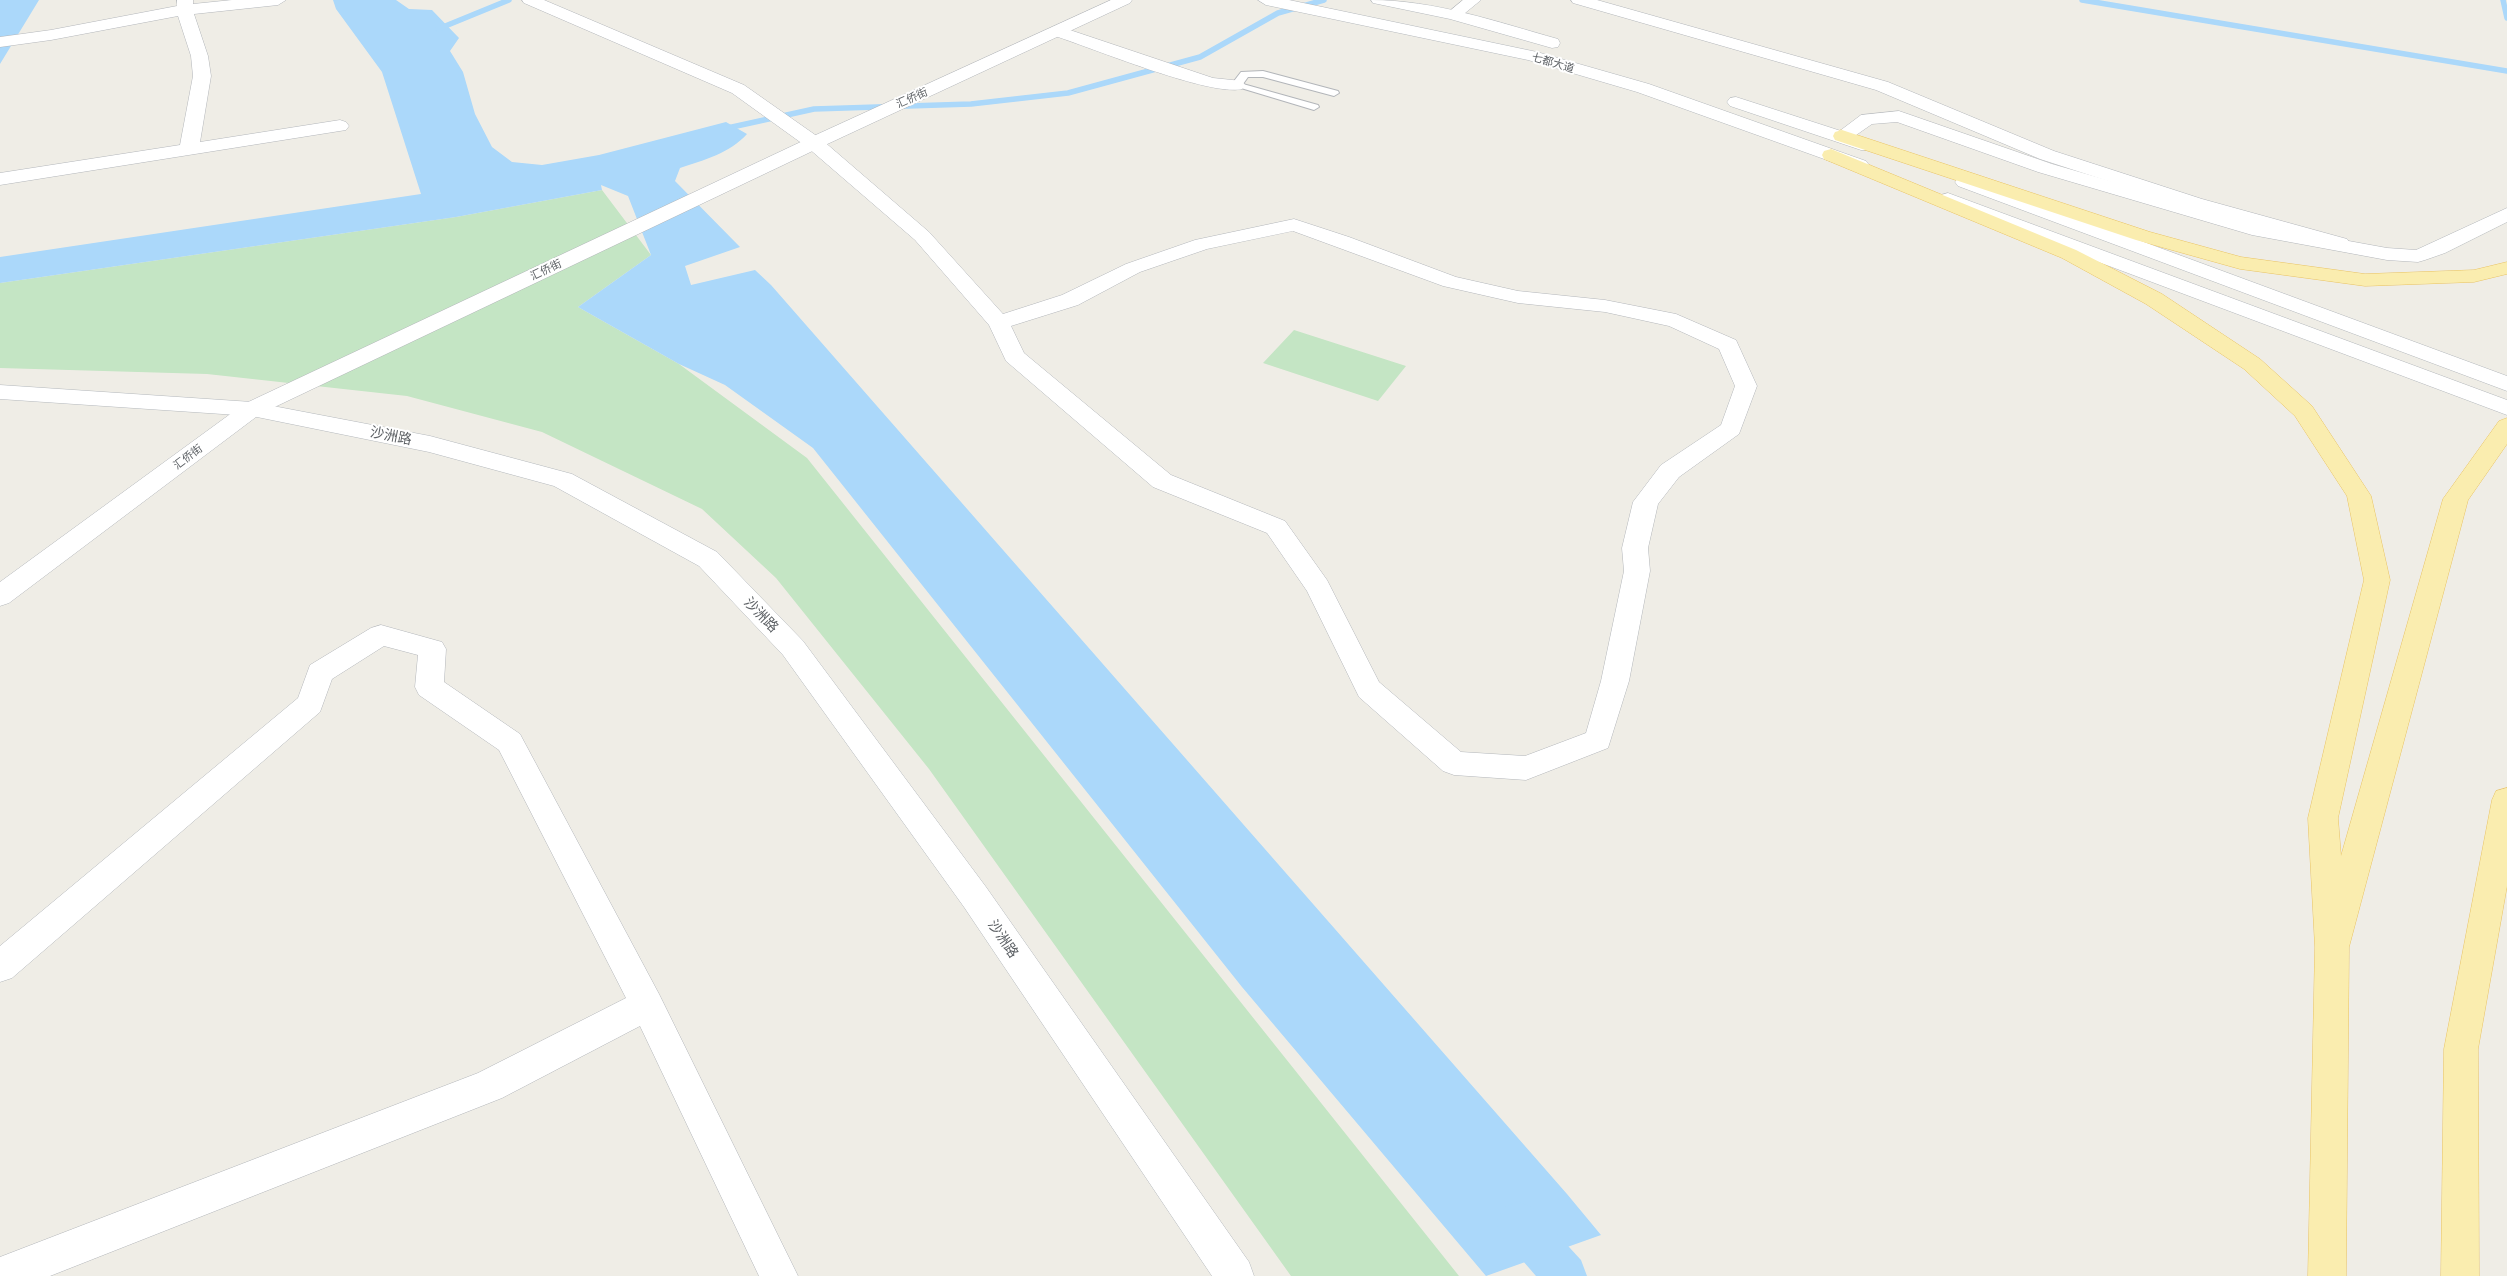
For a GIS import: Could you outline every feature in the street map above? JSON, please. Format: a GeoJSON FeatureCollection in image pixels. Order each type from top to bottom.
{"type":"FeatureCollection","features":[{"type":"Feature","properties":{"kind":"main road"},"geometry":{"type":"LineString","coordinates":[[1837,145],[2240,263],[2365,280],[2474,276],[2507,268]]}},
{"type":"Feature","properties":{"kind":"main road"},"geometry":{"type":"LineString","coordinates":[[1837,145],[2068,254],[2154,299],[2252,364],[2304,411],[2359,496],[2377,580],[2323,818],[2332,947],[2327,1276]]}},
{"type":"Feature","properties":{"kind":"main road"},"geometry":{"type":"LineString","coordinates":[[2332,947],[2456,499],[2507,426]]}},
{"type":"Feature","properties":{"kind":"main road"},"geometry":{"type":"LineString","coordinates":[[2460,1276],[2461,1049],[2507,800]]}},
{"type":"Feature","properties":{"kind":"street"},"geometry":{"type":"LineString","coordinates":[[0,42],[50,35],[185,5],[278,0]]}},
{"type":"Feature","properties":{"kind":"street"},"geometry":{"type":"LineString","coordinates":[[530,0],[738,90],[814,143],[922,236],[999,323],[1014,356],[1162,481],[1276,527],[1318,587],[1369,689],[1454,763],[1526,768],[1598,740],[1615,681],[1636,571],[1635,548],[1646,502],[1670,471],[1731,428],[1746,386],[1728,345],[1676,321],[1605,306],[1518,297],[1450,282],[1294,225],[1202,244],[1133,268],[1070,300],[999,323]]}},
{"type":"Feature","properties":{"kind":"street","name":"汇侨街"},"geometry":{"type":"LineString","coordinates":[[0,596],[252,410],[814,143],[1124,0]]}},
{"type":"Feature","properties":{"kind":"street","name":"七都大道"},"geometry":{"type":"LineString","coordinates":[[1379,0],[1453,15],[1570,49]]}},
{"type":"Feature","properties":{"kind":"street"},"geometry":{"type":"LineString","coordinates":[[1453,15],[1473,0]]}},
{"type":"Feature","properties":{"kind":"street"},"geometry":{"type":"LineString","coordinates":[[1579,0],[1882,86],[2047,154],[2195,204],[2351,246],[2387,254],[2418,256],[2507,214]]}},
{"type":"Feature","properties":{"kind":"street","name":"七都大道"},"geometry":{"type":"LineString","coordinates":[[1273,1],[1531,56],[1837,145]]}},
{"type":"Feature","properties":{"kind":"street"},"geometry":{"type":"LineString","coordinates":[[185,5],[198,50],[202,76],[189,149]]}},
{"type":"Feature","properties":{"kind":"street"},"geometry":{"type":"LineString","coordinates":[[1058,31],[1211,83],[1236,85]]}},
{"type":"Feature","properties":{"kind":"street","name":"七都大道"},"geometry":{"type":"LineString","coordinates":[[1588,55],[1701,91]]}},
{"type":"Feature","properties":{"kind":"street"},"geometry":{"type":"LineString","coordinates":[[1720,97],[1837,145],[2507,408]]}},
{"type":"Feature","properties":{"kind":"street"},"geometry":{"type":"LineString","coordinates":[[1837,145],[1867,119],[1899,116],[2045,168],[2258,231],[2351,246]]}},
{"type":"Feature","properties":{"kind":"street"},"geometry":{"type":"LineString","coordinates":[[0,179],[340,126]]}},
{"type":"Feature","properties":{"kind":"street"},"geometry":{"type":"LineString","coordinates":[[1837,145],[2507,384]]}},
{"type":"Feature","properties":{"kind":"street","name":"沙洲路"},"geometry":{"type":"LineString","coordinates":[[0,392],[252,410],[430,444],[563,480],[708,559],[793,648],[980,905],[1235,1276]]}},
{"type":"Feature","properties":{"kind":"street"},"geometry":{"type":"LineString","coordinates":[[0,967],[310,704],[320,673],[381,635],[432,649],[429,687],[510,742],[647,1005],[779,1276]]}},
{"type":"Feature","properties":{"kind":"street"},"geometry":{"type":"LineString","coordinates":[[1,1276],[489,1086],[647,1005]]}},
{"type":"Feature","properties":{"kind":"lane"},"geometry":{"type":"LineString","coordinates":[[1314,107],[1236,85],[1245,74],[1263,74],[1334,93]]}},
{"type":"Feature","properties":{"kind":"green space"},"geometry":{"type":"Polygon","coordinates":[[[602,190],[651,255],[578,307],[679,364],[807,458],[1459,1276],[1291,1276],[929,769],[776,578],[702,509],[542,432],[407,396],[207,374],[0,368],[0,283],[456,217],[602,190]]]}},
{"type":"Feature","properties":{"kind":"green space"},"geometry":{"type":"Polygon","coordinates":[[[1294,330],[1406,366],[1378,401],[1263,363],[1294,330]]]}},
{"type":"Feature","properties":{"kind":"water"},"geometry":{"type":"Polygon","coordinates":[[[0,0],[39,0],[0,64],[0,0]]]}},
{"type":"Feature","properties":{"kind":"water"},"geometry":{"type":"Polygon","coordinates":[[[333,0],[396,0],[409,9],[432,10],[459,38],[450,51],[463,72],[475,114],[492,147],[512,162],[542,165],[599,155],[726,122],[747,134],[725,151],[680,168],[675,181],[740,247],[685,266],[691,285],[755,270],[771,285],[1601,1235],[1486,1276],[1242,987],[813,448],[725,385],[679,364],[578,307],[651,255],[628,196],[601,185],[602,190],[456,217],[0,283],[0,257],[421,194],[382,72],[336,9],[333,0]]]}},
{"type":"Feature","properties":{"kind":"waterway"},"geometry":{"type":"LineString","coordinates":[[438,29],[509,0]]}},
{"type":"Feature","properties":{"kind":"waterway"},"geometry":{"type":"LineString","coordinates":[[723,129],[814,109],[971,104],[1068,93],[1200,57],[1278,13],[1324,0]]}},
{"type":"Feature","properties":{"kind":"waterway"},"geometry":{"type":"LineString","coordinates":[[2082,0],[2507,71]]}},
{"type":"Feature","properties":{"kind":"waterway"},"geometry":{"type":"LineString","coordinates":[[2503,0],[2507,18]]}},
{"type":"Feature","properties":{"kind":"waterway"},"geometry":{"type":"LineString","coordinates":[[1518,1223],[1565,1276]]}}]}
